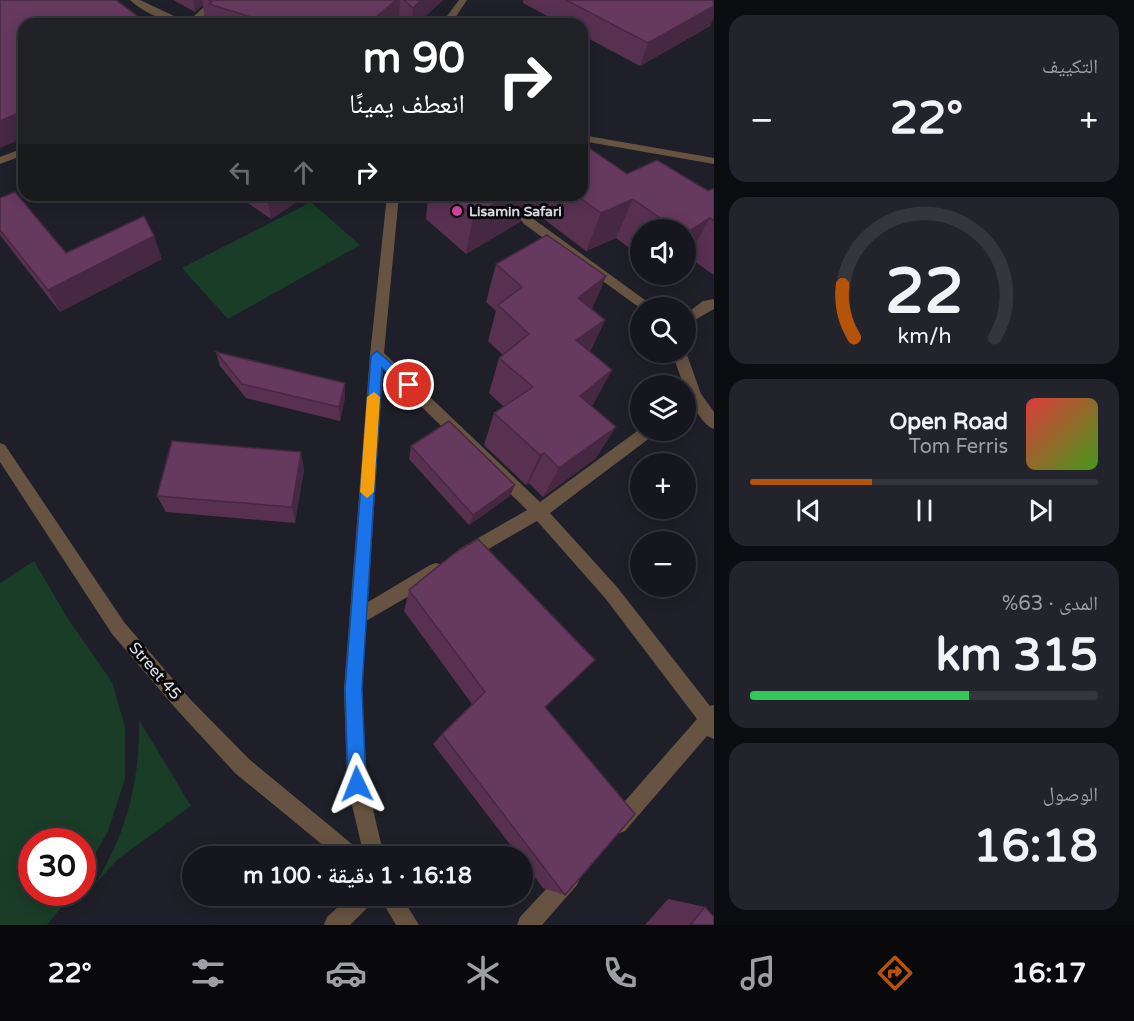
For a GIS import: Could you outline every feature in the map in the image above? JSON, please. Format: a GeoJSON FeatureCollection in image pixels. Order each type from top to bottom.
{"type":"FeatureCollection","features":[{"type":"Feature","properties":{"kind":"street"},"geometry":{"type":"LineString","coordinates":[[134,0],[170,18]]}},
{"type":"Feature","properties":{"kind":"street"},"geometry":{"type":"LineString","coordinates":[[197,18],[217,0]]}},
{"type":"Feature","properties":{"kind":"street"},"geometry":{"type":"LineString","coordinates":[[450,18],[462,0]]}},
{"type":"Feature","properties":{"kind":"street"},"geometry":{"type":"LineString","coordinates":[[588,139],[714,161]]}},
{"type":"Feature","properties":{"kind":"street"},"geometry":{"type":"LineString","coordinates":[[0,161],[18,154]]}},
{"type":"Feature","properties":{"kind":"street"},"geometry":{"type":"LineString","coordinates":[[372,846],[357,784],[353,689],[377,356],[392,201]]}},
{"type":"Feature","properties":{"kind":"street"},"geometry":{"type":"LineString","coordinates":[[513,201],[528,221],[635,297]]}},
{"type":"Feature","properties":{"kind":"street"},"geometry":{"type":"LineString","coordinates":[[696,313],[708,304],[714,304]]}},
{"type":"Feature","properties":{"kind":"street"},"geometry":{"type":"LineString","coordinates":[[377,356],[474,444],[540,511],[600,578],[712,722],[607,836]]}},
{"type":"Feature","properties":{"kind":"street"},"geometry":{"type":"LineString","coordinates":[[696,406],[714,423]]}},
{"type":"Feature","properties":{"kind":"street"},"geometry":{"type":"LineString","coordinates":[[359,616],[540,511],[635,441]]}},
{"type":"Feature","properties":{"kind":"street","name":"Street 45"},"geometry":{"type":"LineString","coordinates":[[0,449],[118,628],[242,766],[339,846]]}},
{"type":"Feature","properties":{"kind":"street"},"geometry":{"type":"LineString","coordinates":[[528,925],[583,863]]}},
{"type":"Feature","properties":{"kind":"street"},"geometry":{"type":"LineString","coordinates":[[335,925],[355,906]]}},
{"type":"Feature","properties":{"kind":"street"},"geometry":{"type":"LineString","coordinates":[[396,906],[408,925]]}},
{"type":"Feature","properties":{"kind":"green space"},"geometry":{"type":"Polygon","coordinates":[[[311,202],[360,245],[228,319],[182,268],[311,202]]]}},
{"type":"Feature","properties":{"kind":"green space"},"geometry":{"type":"Polygon","coordinates":[[[34,561],[68,619],[112,682],[125,727],[125,779],[108,831],[96,852],[96,828],[18,828],[18,906],[62,906],[47,925],[0,925],[0,583],[34,561]]]}},
{"type":"Feature","properties":{"kind":"green space"},"geometry":{"type":"Polygon","coordinates":[[[139,720],[191,806],[118,859],[96,883],[116,845],[123,826],[134,785],[139,720]]]}},
{"type":"Feature","properties":{"kind":"building"},"geometry":{"type":"Polygon","coordinates":[[[0,0],[116,0],[140,18],[18,18],[18,113],[0,121],[0,0]]]}},
{"type":"Feature","properties":{"kind":"building"},"geometry":{"type":"Polygon","coordinates":[[[209,0],[396,0],[375,18],[254,18],[209,4],[212,2],[209,0]]]}},
{"type":"Feature","properties":{"kind":"building"},"geometry":{"type":"Polygon","coordinates":[[[404,0],[421,0],[413,8],[404,0]]]}},
{"type":"Feature","properties":{"kind":"building"},"geometry":{"type":"Polygon","coordinates":[[[566,0],[713,0],[714,6],[648,43],[566,0]]]}},
{"type":"Feature","properties":{"kind":"building"},"geometry":{"type":"Polygon","coordinates":[[[588,147],[627,174],[657,160],[708,191],[714,188],[714,221],[710,218],[696,227],[696,219],[661,219],[633,199],[601,213],[584,201],[588,201],[588,147]]]}},
{"type":"Feature","properties":{"kind":"building"},"geometry":{"type":"Polygon","coordinates":[[[15,192],[18,201],[23,201],[66,253],[144,216],[154,236],[48,290],[0,230],[0,198],[15,192]]]}},
{"type":"Feature","properties":{"kind":"building"},"geometry":{"type":"Polygon","coordinates":[[[455,201],[499,201],[473,216],[455,201]]]}},
{"type":"Feature","properties":{"kind":"building"},"geometry":{"type":"Polygon","coordinates":[[[547,235],[606,276],[578,298],[605,320],[576,340],[612,370],[580,396],[616,427],[559,468],[544,453],[540,455],[494,413],[533,387],[499,358],[529,334],[498,305],[522,287],[496,264],[547,235]]]}},
{"type":"Feature","properties":{"kind":"building"},"geometry":{"type":"Polygon","coordinates":[[[216,352],[345,383],[339,407],[242,384],[216,352]]]}},
{"type":"Feature","properties":{"kind":"building"},"geometry":{"type":"Polygon","coordinates":[[[449,421],[515,485],[473,515],[411,446],[449,421]]]}},
{"type":"Feature","properties":{"kind":"building"},"geometry":{"type":"Polygon","coordinates":[[[172,441],[301,452],[292,507],[157,496],[172,441]]]}},
{"type":"Feature","properties":{"kind":"building"},"geometry":{"type":"Polygon","coordinates":[[[478,539],[595,660],[545,707],[635,814],[565,895],[533,853],[533,846],[528,846],[442,734],[485,692],[409,590],[456,552],[478,539]]]}},
{"type":"Feature","properties":{"kind":"building"},"geometry":{"type":"Polygon","coordinates":[[[705,907],[714,917],[714,925],[690,925],[705,907]]]}},
{"type":"Feature","properties":{"kind":"slow traffic"},"geometry":{"type":"LineString","coordinates":[[367,492],[374,397]]}},
{"type":"Feature","properties":{"kind":"place","name":"Lisamin Safari"},"geometry":{"type":"Point","coordinates":[457,211]}},
{"type":"Feature","properties":{"kind":"route"},"geometry":{"type":"LineString","coordinates":[[357,784],[353,689],[377,356],[409,385]]}}]}
